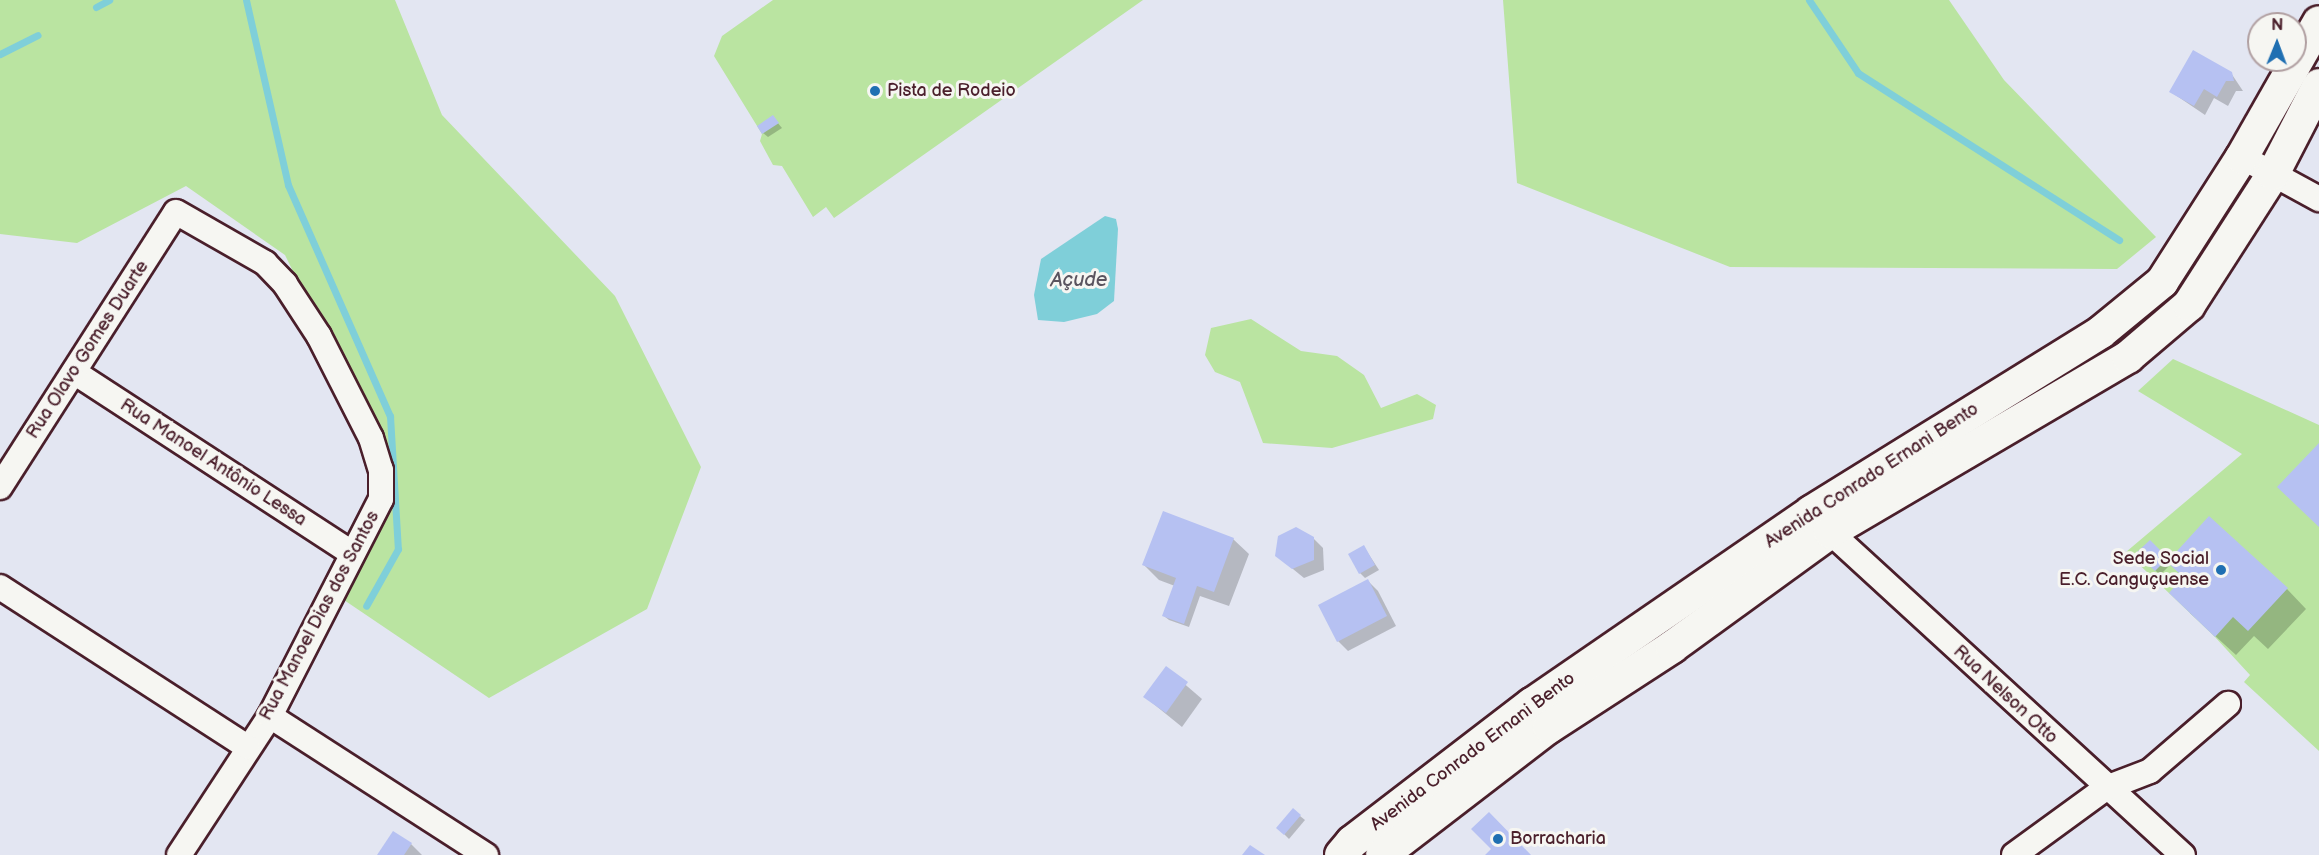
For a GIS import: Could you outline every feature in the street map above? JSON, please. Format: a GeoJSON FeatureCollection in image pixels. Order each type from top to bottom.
{"type":"FeatureCollection","features":[{"type":"Feature","properties":{"kind":"street","name":"Avenida Conrado Ernani Bento"},"geometry":{"type":"LineString","coordinates":[[1341,855],[1380,849],[1540,715],[2101,332],[2162,282],[2242,157],[2319,21]]}},
{"type":"Feature","properties":{"kind":"street","name":"Avenida Conrado Ernani Bento"},"geometry":{"type":"LineString","coordinates":[[1820,522],[2128,357],[2189,305],[2273,174],[2319,85]]}},
{"type":"Feature","properties":{"kind":"street"},"geometry":{"type":"LineString","coordinates":[[2242,157],[2319,199]]}},
{"type":"Feature","properties":{"kind":"street","name":"Rua Olavo Gomes Duarte"},"geometry":{"type":"LineString","coordinates":[[0,487],[176,212],[265,263],[285,284],[319,336],[371,438],[381,470],[381,499]]}},
{"type":"Feature","properties":{"kind":"street","name":"Rua Manoel Antônio Lessa"},"geometry":{"type":"LineString","coordinates":[[74,372],[352,553]]}},
{"type":"Feature","properties":{"kind":"street","name":"Rua Manoel Dias dos Santos"},"geometry":{"type":"LineString","coordinates":[[179,855],[247,747],[270,716],[381,499]]}},
{"type":"Feature","properties":{"kind":"street","name":"Rua Nelson Otto"},"geometry":{"type":"LineString","coordinates":[[1820,522],[2106,788],[2183,855]]}},
{"type":"Feature","properties":{"kind":"street"},"geometry":{"type":"LineString","coordinates":[[0,587],[247,747]]}},
{"type":"Feature","properties":{"kind":"street"},"geometry":{"type":"LineString","coordinates":[[2014,855],[2106,788],[2150,771],[2228,704]]}},
{"type":"Feature","properties":{"kind":"street"},"geometry":{"type":"LineString","coordinates":[[270,716],[486,855]]}},
{"type":"Feature","properties":{"kind":"green space"},"geometry":{"type":"Polygon","coordinates":[[[0,0],[395,0],[442,115],[615,296],[701,467],[647,609],[489,698],[341,598],[393,476],[285,255],[186,186],[77,243],[0,234],[0,0]]]}},
{"type":"Feature","properties":{"kind":"green space","name":"Pista de Rodeio"},"geometry":{"type":"Polygon","coordinates":[[[773,0],[1143,0],[834,218],[826,207],[813,217],[782,166],[773,165],[760,141],[762,134],[714,56],[722,36],[773,0]]]}},
{"type":"Feature","properties":{"kind":"green space"},"geometry":{"type":"Polygon","coordinates":[[[1503,0],[1949,0],[2004,80],[2156,237],[2117,269],[1730,267],[1517,183],[1503,0]]]}},
{"type":"Feature","properties":{"kind":"green space"},"geometry":{"type":"Polygon","coordinates":[[[1251,319],[1301,351],[1337,356],[1364,375],[1381,408],[1417,394],[1436,405],[1433,419],[1332,448],[1263,443],[1240,382],[1215,372],[1205,355],[1211,328],[1251,319]]]}},
{"type":"Feature","properties":{"kind":"green space"},"geometry":{"type":"Polygon","coordinates":[[[2173,359],[2319,425],[2319,751],[2244,682],[2250,675],[2215,637],[2126,552],[2242,454],[2138,391],[2173,359]]]}},
{"type":"Feature","properties":{"kind":"water","name":"Açude"},"geometry":{"type":"Polygon","coordinates":[[[1105,216],[1116,219],[1118,229],[1114,301],[1097,314],[1064,322],[1038,320],[1034,295],[1041,259],[1105,216]]]}},
{"type":"Feature","properties":{"kind":"building"},"geometry":{"type":"Polygon","coordinates":[[[2193,50],[2232,72],[2234,81],[2226,81],[2217,97],[2204,89],[2194,106],[2169,92],[2193,50]]]}},
{"type":"Feature","properties":{"kind":"building"},"geometry":{"type":"Polygon","coordinates":[[[773,115],[779,123],[762,134],[757,126],[773,115]]]}},
{"type":"Feature","properties":{"kind":"building"},"geometry":{"type":"Polygon","coordinates":[[[2319,443],[2319,527],[2277,487],[2319,443]]]}},
{"type":"Feature","properties":{"kind":"building"},"geometry":{"type":"Polygon","coordinates":[[[1163,511],[1234,538],[1214,592],[1197,586],[1184,624],[1162,616],[1176,578],[1142,565],[1163,511]]]}},
{"type":"Feature","properties":{"kind":"building","name":"Sede Social E.C. Canguçuense"},"geometry":{"type":"Polygon","coordinates":[[[2209,516],[2288,588],[2248,631],[2233,617],[2215,637],[2169,593],[2183,577],[2167,562],[2209,516]]]}},
{"type":"Feature","properties":{"kind":"building"},"geometry":{"type":"Polygon","coordinates":[[[1296,527],[1314,537],[1314,560],[1292,569],[1275,556],[1278,536],[1296,527]]]}},
{"type":"Feature","properties":{"kind":"building"},"geometry":{"type":"Polygon","coordinates":[[[2150,540],[2168,558],[2155,571],[2136,553],[2150,540]]]}},
{"type":"Feature","properties":{"kind":"building"},"geometry":{"type":"Polygon","coordinates":[[[1364,545],[1375,565],[1359,574],[1348,554],[1364,545]]]}},
{"type":"Feature","properties":{"kind":"building"},"geometry":{"type":"Polygon","coordinates":[[[1368,579],[1387,616],[1337,642],[1318,605],[1368,579]]]}},
{"type":"Feature","properties":{"kind":"building"},"geometry":{"type":"Polygon","coordinates":[[[1166,666],[1188,682],[1166,713],[1143,697],[1166,666]]]}},
{"type":"Feature","properties":{"kind":"building"},"geometry":{"type":"Polygon","coordinates":[[[1293,808],[1301,815],[1284,835],[1276,828],[1293,808]]]}},
{"type":"Feature","properties":{"kind":"building","name":"Borracharia"},"geometry":{"type":"Polygon","coordinates":[[[1489,812],[1531,855],[1485,855],[1491,849],[1471,829],[1489,812]]]}},
{"type":"Feature","properties":{"kind":"building"},"geometry":{"type":"Polygon","coordinates":[[[393,831],[412,843],[404,855],[377,855],[393,831]]]}},
{"type":"Feature","properties":{"kind":"building"},"geometry":{"type":"Polygon","coordinates":[[[1250,845],[1265,855],[1242,855],[1250,845]]]}},
{"type":"Feature","properties":{"kind":"waterway"},"geometry":{"type":"LineString","coordinates":[[96,7],[109,0]]}},
{"type":"Feature","properties":{"kind":"waterway"},"geometry":{"type":"LineString","coordinates":[[246,0],[288,185],[390,416],[398,549],[366,606]]}},
{"type":"Feature","properties":{"kind":"waterway"},"geometry":{"type":"LineString","coordinates":[[1809,0],[1858,73],[2119,240]]}},
{"type":"Feature","properties":{"kind":"waterway"},"geometry":{"type":"LineString","coordinates":[[0,54],[38,35]]}},
{"type":"Feature","properties":{"kind":"place","name":"Pista de Rodeio"},"geometry":{"type":"Point","coordinates":[875,91]}},
{"type":"Feature","properties":{"kind":"place","name":"Sede Social E.C. Canguçuense"},"geometry":{"type":"Point","coordinates":[2221,570]}},
{"type":"Feature","properties":{"kind":"place","name":"Borracharia"},"geometry":{"type":"Point","coordinates":[1498,839]}}]}
